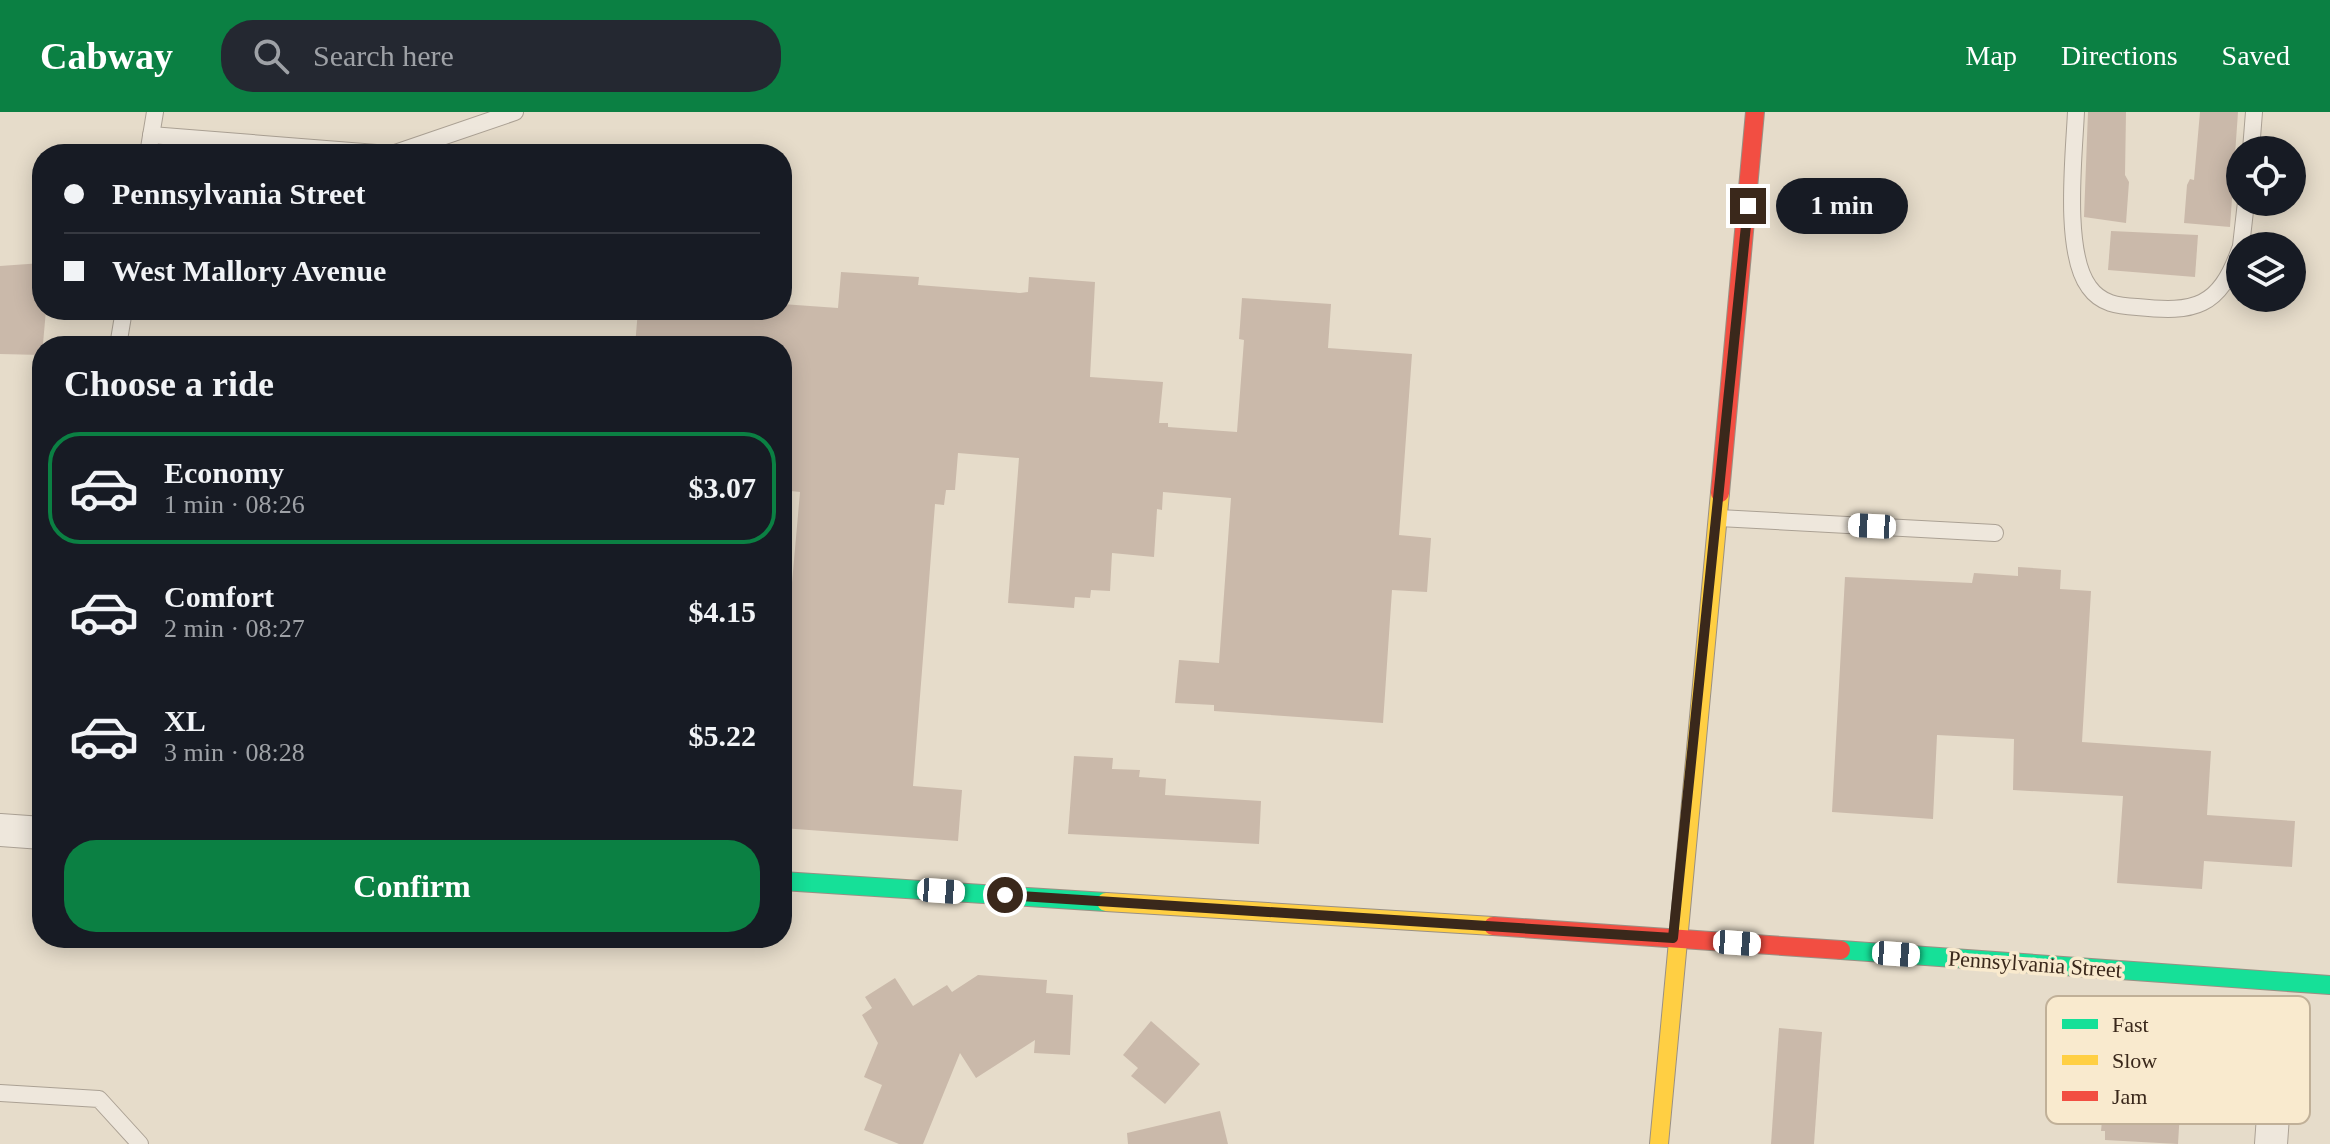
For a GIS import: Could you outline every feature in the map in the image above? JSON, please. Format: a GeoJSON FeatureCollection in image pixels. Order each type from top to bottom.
{"type":"FeatureCollection","features":[{"type":"Feature","properties":{"kind":"street"},"geometry":{"type":"LineString","coordinates":[[1659,1144],[1673,938],[1741,300],[1755,112]]}},
{"type":"Feature","properties":{"kind":"street"},"geometry":{"type":"LineString","coordinates":[[0,830],[32,832]]}},
{"type":"Feature","properties":{"kind":"street","name":"Pennsylvania Street"},"geometry":{"type":"LineString","coordinates":[[792,882],[1673,938],[2330,985]]}},
{"type":"Feature","properties":{"kind":"street"},"geometry":{"type":"LineString","coordinates":[[2271,1144],[2272,1124]]}},
{"type":"Feature","properties":{"kind":"lane"},"geometry":{"type":"LineString","coordinates":[[150,144],[155,112]]}},
{"type":"Feature","properties":{"kind":"lane"},"geometry":{"type":"LineString","coordinates":[[420,144],[515,112]]}},
{"type":"Feature","properties":{"kind":"lane"},"geometry":{"type":"LineString","coordinates":[[2076,112],[2072,210],[2077,252],[2088,286],[2109,305],[2172,311],[2193,309],[2213,295],[2226,279]]}},
{"type":"Feature","properties":{"kind":"lane"},"geometry":{"type":"LineString","coordinates":[[2252,136],[2254,112]]}},
{"type":"Feature","properties":{"kind":"lane"},"geometry":{"type":"LineString","coordinates":[[151,135],[264,144]]}},
{"type":"Feature","properties":{"kind":"lane"},"geometry":{"type":"LineString","coordinates":[[1718,518],[1995,533]]}},
{"type":"Feature","properties":{"kind":"lane"},"geometry":{"type":"LineString","coordinates":[[0,1093],[99,1099],[140,1144]]}},
{"type":"Feature","properties":{"kind":"building"},"geometry":{"type":"Polygon","coordinates":[[[2088,112],[2126,112],[2125,175],[2129,182],[2126,223],[2084,217],[2088,112]]]}},
{"type":"Feature","properties":{"kind":"building"},"geometry":{"type":"Polygon","coordinates":[[[2200,112],[2238,112],[2236,136],[2226,136],[2226,216],[2231,216],[2230,227],[2184,223],[2187,185],[2190,179],[2194,180],[2200,112]]]}},
{"type":"Feature","properties":{"kind":"building"},"geometry":{"type":"Polygon","coordinates":[[[2111,231],[2198,235],[2195,277],[2108,270],[2111,231]]]}},
{"type":"Feature","properties":{"kind":"building"},"geometry":{"type":"Polygon","coordinates":[[[32,264],[32,320],[45,320],[44,336],[32,336],[32,355],[0,354],[0,266],[32,264]]]}},
{"type":"Feature","properties":{"kind":"building"},"geometry":{"type":"Polygon","coordinates":[[[841,272],[919,277],[918,285],[1020,293],[1028,292],[1029,277],[1095,282],[1090,377],[1163,382],[1159,423],[1168,423],[1168,427],[1237,432],[1244,340],[1239,339],[1242,298],[1331,304],[1328,348],[1412,354],[1399,535],[1431,538],[1427,592],[1392,590],[1383,723],[1214,711],[1214,705],[1175,703],[1179,660],[1219,663],[1231,498],[1163,492],[1162,510],[1157,509],[1154,557],[1112,553],[1110,591],[1091,590],[1090,598],[1075,597],[1074,608],[1008,603],[1019,458],[958,453],[955,490],[946,490],[944,505],[935,504],[913,786],[962,790],[958,841],[792,829],[792,583],[800,492],[792,491],[792,336],[636,336],[637,320],[792,320],[792,305],[838,308],[841,272]]]}},
{"type":"Feature","properties":{"kind":"building"},"geometry":{"type":"Polygon","coordinates":[[[2018,567],[2061,570],[2060,589],[2091,591],[2082,742],[2211,751],[2207,815],[2295,821],[2292,867],[2204,861],[2202,889],[2117,883],[2123,796],[2013,790],[2014,739],[1937,735],[1933,819],[1832,812],[1845,577],[1972,583],[1974,573],[2018,576],[2018,567]]]}},
{"type":"Feature","properties":{"kind":"building"},"geometry":{"type":"Polygon","coordinates":[[[1074,756],[1113,758],[1112,769],[1140,770],[1139,777],[1166,779],[1165,795],[1261,801],[1259,844],[1068,834],[1074,756]]]}},
{"type":"Feature","properties":{"kind":"building"},"geometry":{"type":"Polygon","coordinates":[[[978,975],[1047,980],[1046,993],[1073,995],[1070,1055],[1034,1053],[1035,1040],[976,1078],[960,1053],[923,1144],[899,1144],[864,1130],[882,1085],[864,1077],[878,1043],[862,1015],[872,1008],[865,997],[895,978],[913,1006],[947,985],[952,992],[978,975]]]}},
{"type":"Feature","properties":{"kind":"building"},"geometry":{"type":"Polygon","coordinates":[[[1151,1021],[1200,1064],[1165,1104],[1131,1076],[1138,1068],[1123,1055],[1151,1021]]]}},
{"type":"Feature","properties":{"kind":"building"},"geometry":{"type":"Polygon","coordinates":[[[1779,1028],[1822,1032],[1814,1144],[1771,1144],[1779,1028]]]}},
{"type":"Feature","properties":{"kind":"building"},"geometry":{"type":"Polygon","coordinates":[[[1220,1111],[1228,1144],[1128,1144],[1127,1133],[1220,1111]]]}},
{"type":"Feature","properties":{"kind":"building"},"geometry":{"type":"Polygon","coordinates":[[[2102,1124],[2179,1124],[2178,1144],[2105,1140],[2105,1131],[2101,1131],[2102,1124]]]}},
{"type":"Feature","properties":{"kind":"traffic: fast"},"geometry":{"type":"LineString","coordinates":[[792,882],[1106,902]]}},
{"type":"Feature","properties":{"kind":"traffic: fast"},"geometry":{"type":"LineString","coordinates":[[1841,950],[2330,985]]}},
{"type":"Feature","properties":{"kind":"traffic: slow"},"geometry":{"type":"LineString","coordinates":[[1659,1144],[1720,493]]}},
{"type":"Feature","properties":{"kind":"traffic: slow"},"geometry":{"type":"LineString","coordinates":[[1106,902],[1493,926]]}},
{"type":"Feature","properties":{"kind":"traffic: jam"},"geometry":{"type":"LineString","coordinates":[[1720,493],[1755,112]]}},
{"type":"Feature","properties":{"kind":"traffic: jam"},"geometry":{"type":"LineString","coordinates":[[1493,926],[1841,950]]}},
{"type":"Feature","properties":{"kind":"route"},"geometry":{"type":"LineString","coordinates":[[1005,895],[1673,938],[1741,300],[1748,206]]}}]}
